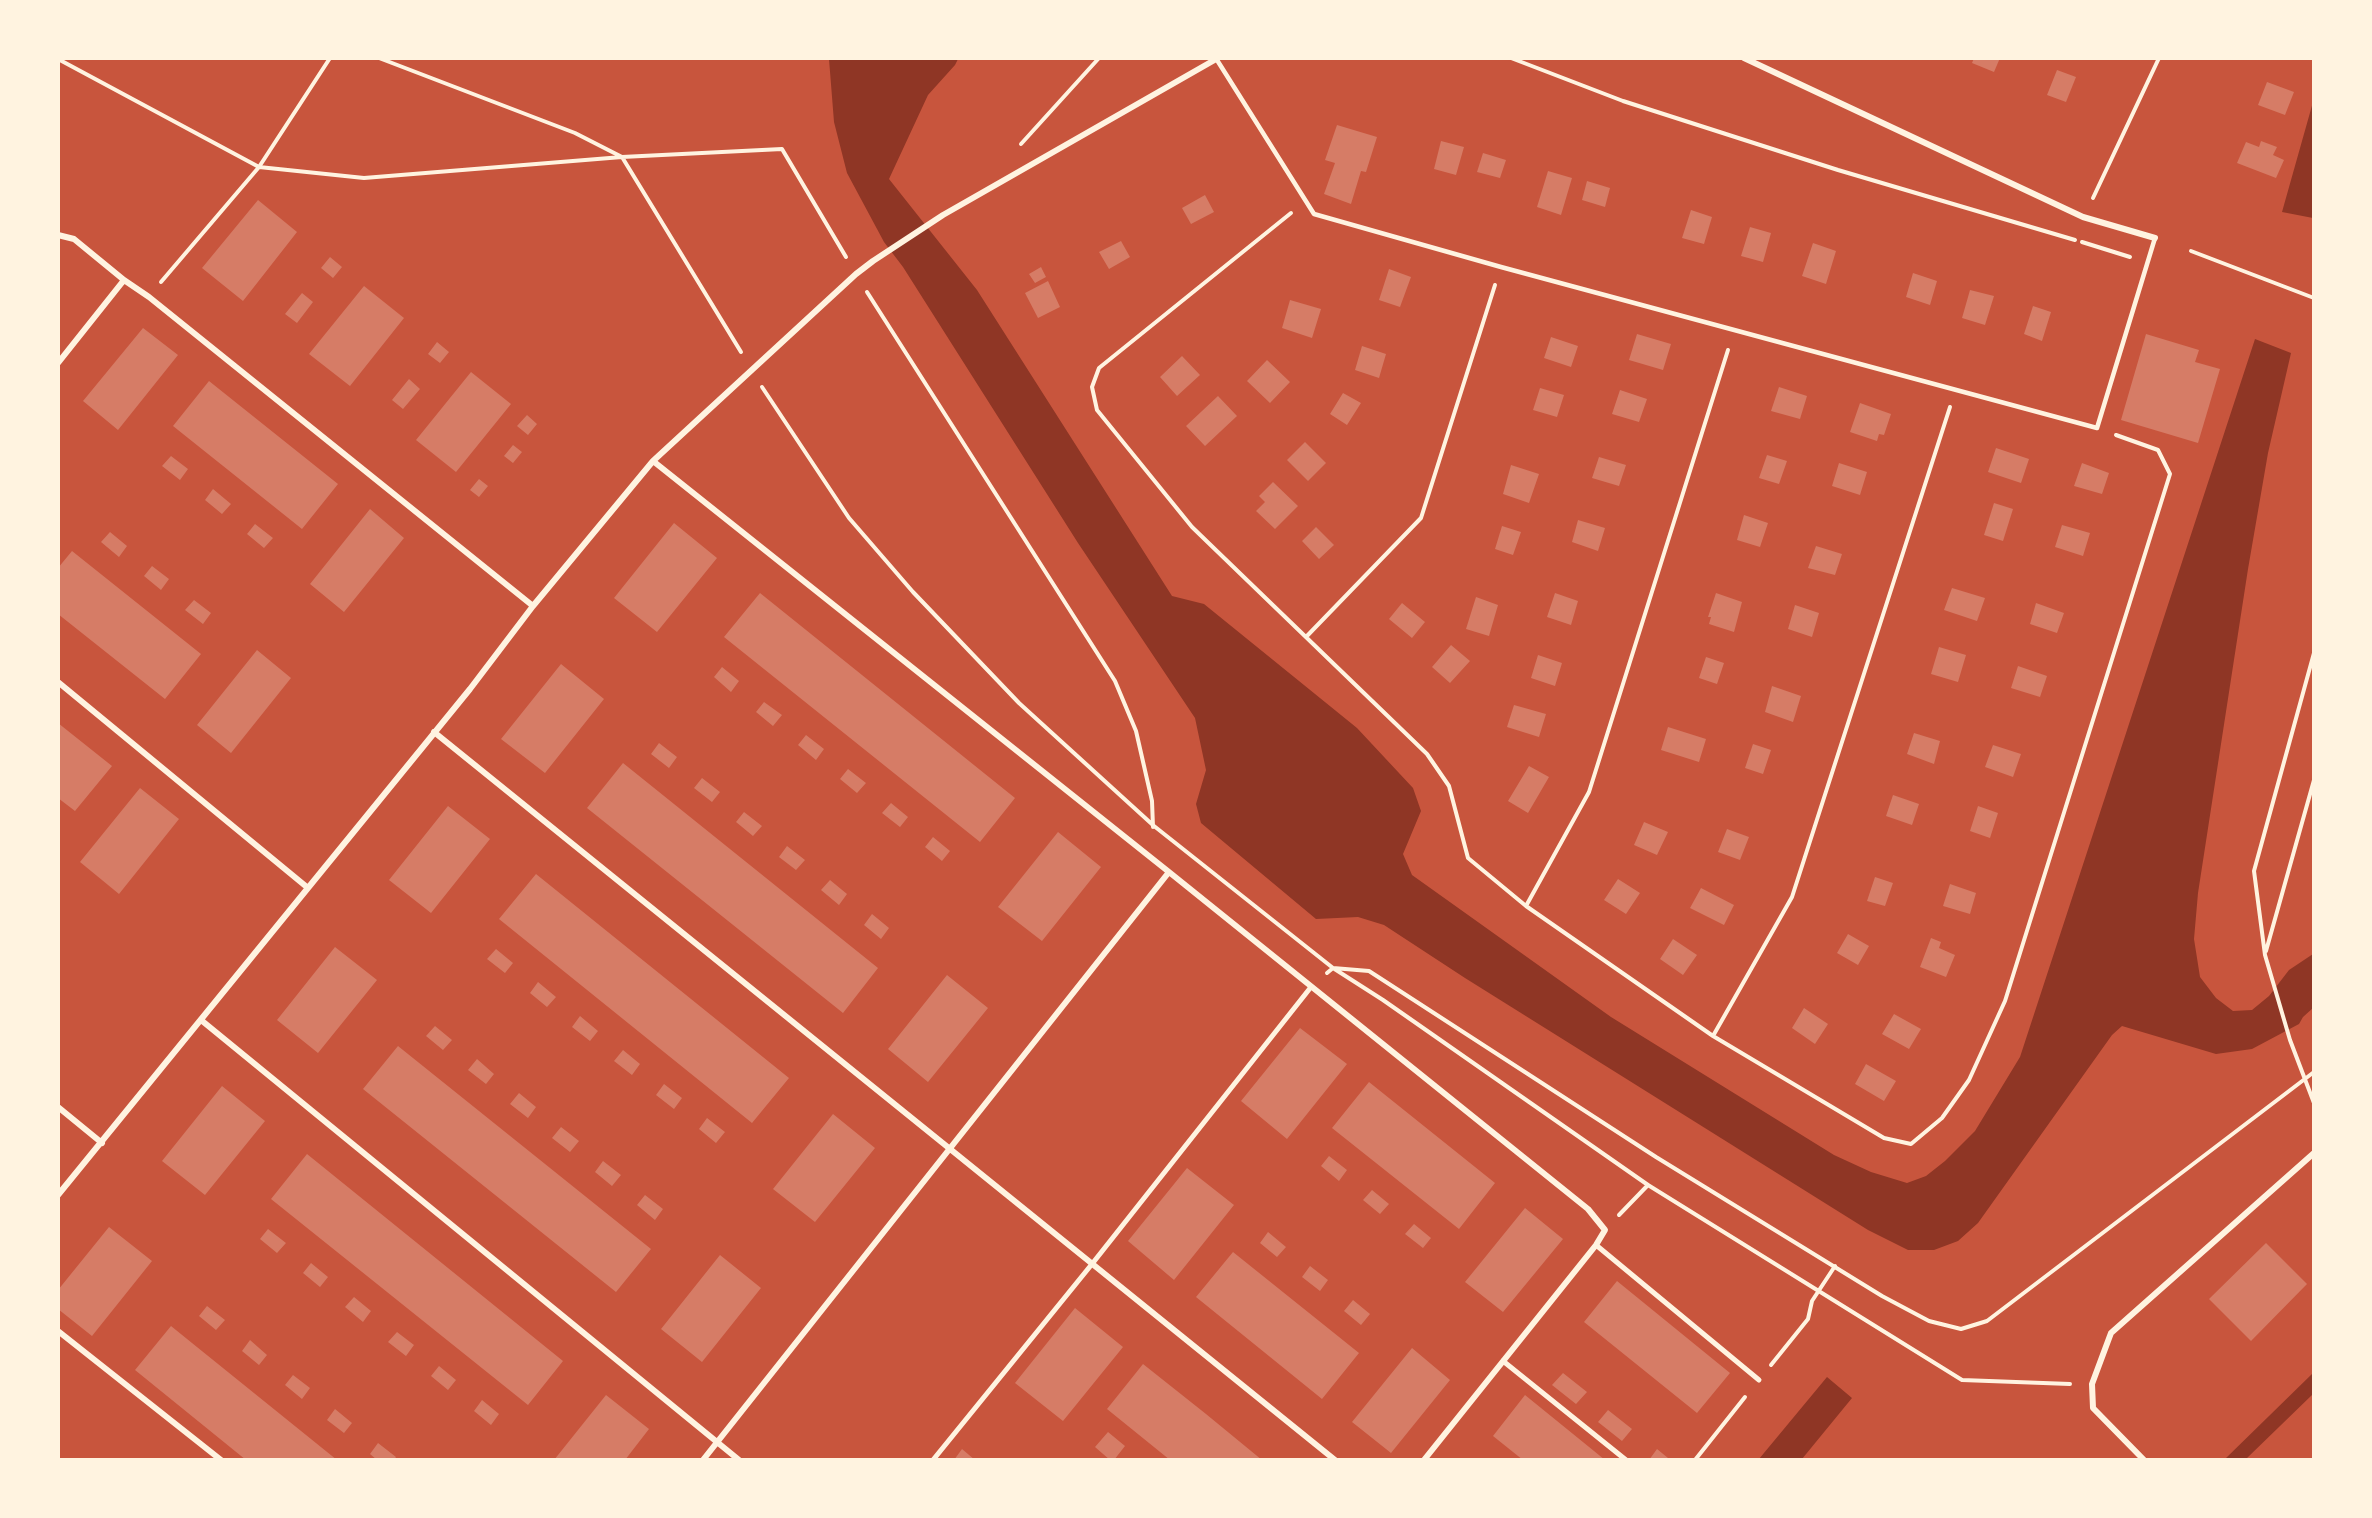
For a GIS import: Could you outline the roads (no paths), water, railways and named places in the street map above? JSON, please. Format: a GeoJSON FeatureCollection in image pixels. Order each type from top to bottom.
{"type":"FeatureCollection","features":[{"type":"Feature","properties":{"kind":"street"},"geometry":{"type":"LineString","coordinates":[[1744,58],[2084,217],[2155,238]]}},
{"type":"Feature","properties":{"kind":"street"},"geometry":{"type":"LineString","coordinates":[[58,1195],[435,732],[533,606],[653,461],[856,274],[873,261],[943,215],[1218,59]]}},
{"type":"Feature","properties":{"kind":"street"},"geometry":{"type":"LineString","coordinates":[[58,236],[74,239],[124,280],[149,297],[533,606]]}},
{"type":"Feature","properties":{"kind":"street"},"geometry":{"type":"LineString","coordinates":[[58,363],[124,280]]}},
{"type":"Feature","properties":{"kind":"street"},"geometry":{"type":"LineString","coordinates":[[653,461],[1588,1209],[1605,1230],[1596,1245],[1424,1460]]}},
{"type":"Feature","properties":{"kind":"street"},"geometry":{"type":"LineString","coordinates":[[58,682],[308,888]]}},
{"type":"Feature","properties":{"kind":"street"},"geometry":{"type":"LineString","coordinates":[[435,732],[1335,1460]]}},
{"type":"Feature","properties":{"kind":"street"},"geometry":{"type":"LineString","coordinates":[[703,1460],[1169,872]]}},
{"type":"Feature","properties":{"kind":"street"},"geometry":{"type":"LineString","coordinates":[[933,1460],[1092,1264],[1311,987]]}},
{"type":"Feature","properties":{"kind":"street"},"geometry":{"type":"LineString","coordinates":[[201,1020],[739,1460]]}},
{"type":"Feature","properties":{"kind":"street"},"geometry":{"type":"LineString","coordinates":[[58,1107],[102,1143]]}},
{"type":"Feature","properties":{"kind":"street"},"geometry":{"type":"LineString","coordinates":[[2144,1460],[2093,1408],[2092,1384],[2111,1333],[2313,1154]]}},
{"type":"Feature","properties":{"kind":"street"},"geometry":{"type":"LineString","coordinates":[[1596,1245],[1759,1380]]}},
{"type":"Feature","properties":{"kind":"street"},"geometry":{"type":"LineString","coordinates":[[58,1331],[221,1460]]}},
{"type":"Feature","properties":{"kind":"street"},"geometry":{"type":"LineString","coordinates":[[1503,1361],[1626,1460]]}},
{"type":"Feature","properties":{"kind":"lane"},"geometry":{"type":"LineString","coordinates":[[1218,59],[1314,213],[1501,267],[2097,428],[2155,238]]}}]}
